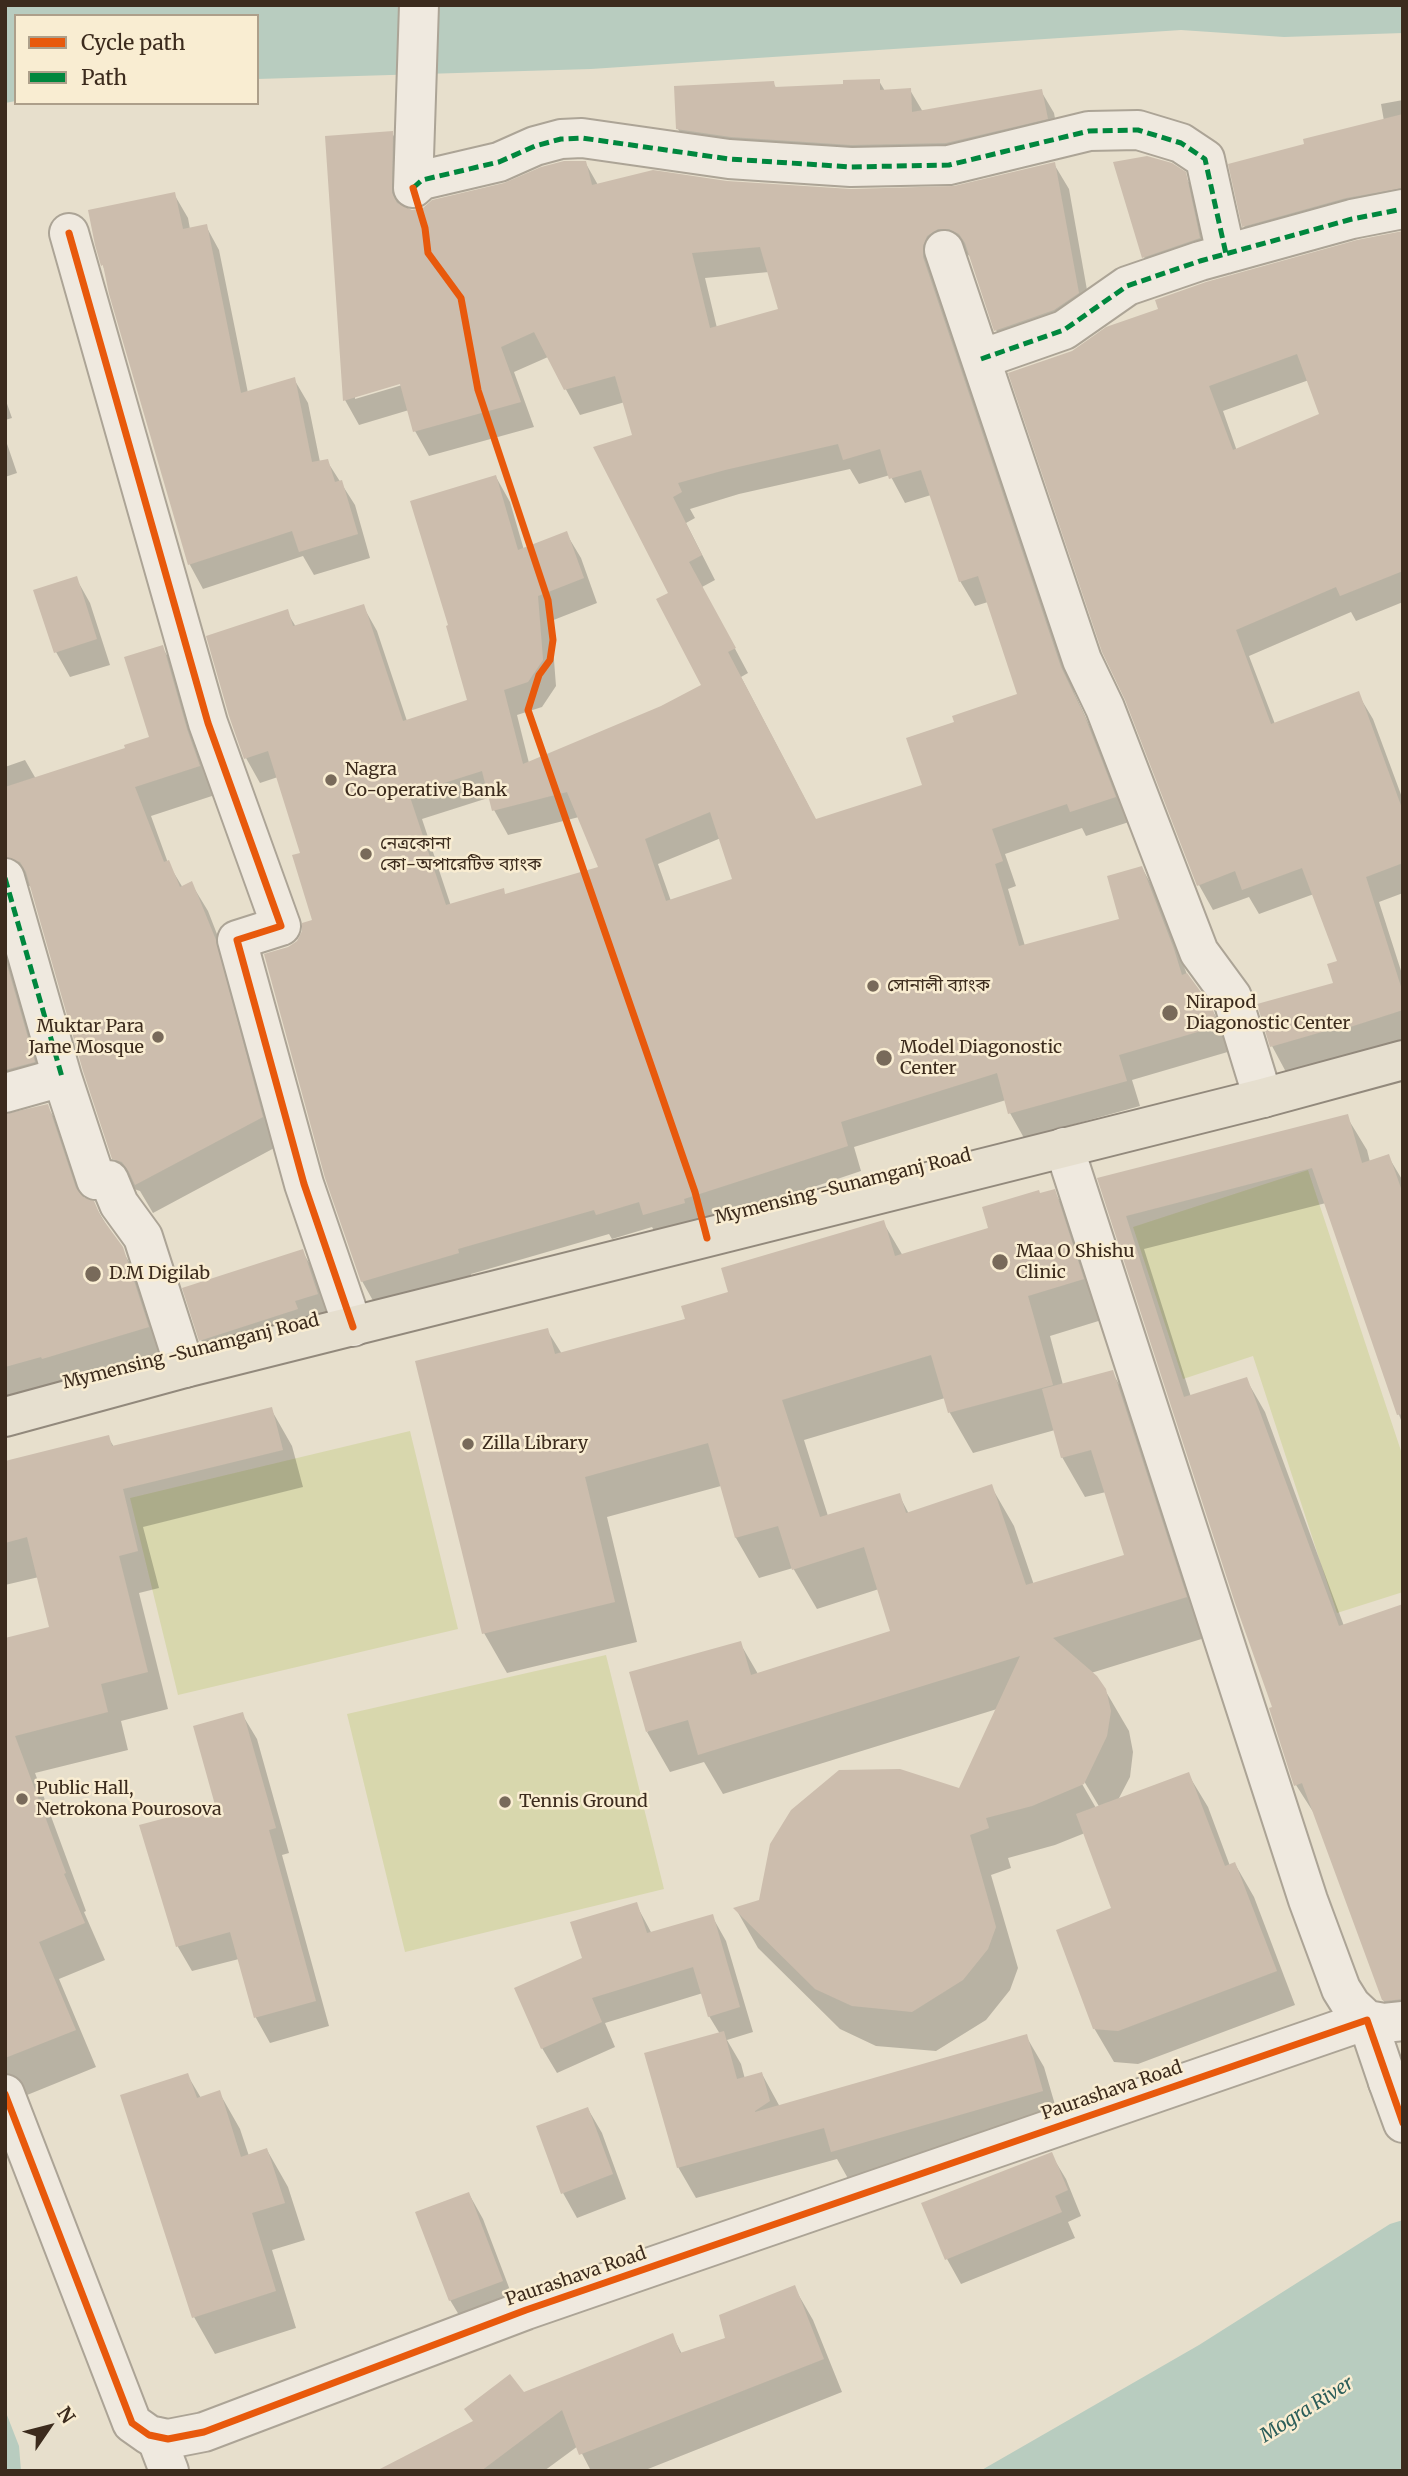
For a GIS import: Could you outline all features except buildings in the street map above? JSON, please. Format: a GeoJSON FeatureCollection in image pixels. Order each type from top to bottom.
{"type":"FeatureCollection","features":[{"type":"Feature","properties":{"kind":"main road","name":"Mymensing -Sunamganj Road"},"geometry":{"type":"LineString","coordinates":[[5,1417],[185,1368],[1263,1098],[1403,1060]]}},
{"type":"Feature","properties":{"kind":"street"},"geometry":{"type":"LineString","coordinates":[[419,5],[413,188],[422,180],[499,162],[535,146],[561,139],[583,138],[729,159],[863,166],[950,165],[1089,131],[1138,130],[1181,144],[1205,159],[1226,254]]}},
{"type":"Feature","properties":{"kind":"street"},"geometry":{"type":"LineString","coordinates":[[981,359],[1064,330],[1127,286],[1226,254],[1352,219],[1403,209]]}},
{"type":"Feature","properties":{"kind":"street"},"geometry":{"type":"LineString","coordinates":[[69,233],[208,723],[281,926],[237,940],[304,1184],[353,1327]]}},
{"type":"Feature","properties":{"kind":"street"},"geometry":{"type":"LineString","coordinates":[[944,250],[1082,660],[1105,708],[1199,952],[1232,996],[1263,1098]]}},
{"type":"Feature","properties":{"kind":"street"},"geometry":{"type":"LineString","coordinates":[[5,878],[62,1077],[96,1180],[109,1180],[120,1204],[143,1237],[185,1368]]}},
{"type":"Feature","properties":{"kind":"street"},"geometry":{"type":"LineString","coordinates":[[5,1093],[62,1077]]}},
{"type":"Feature","properties":{"kind":"street"},"geometry":{"type":"LineString","coordinates":[[1064,1147],[1308,1900],[1341,1989],[1351,2005],[1385,2020],[1388,2082],[1403,2123]]}},
{"type":"Feature","properties":{"kind":"street","name":"Paurashava Road"},"geometry":{"type":"LineString","coordinates":[[163,2454],[168,2439],[204,2431],[526,2310],[1385,2020]]}},
{"type":"Feature","properties":{"kind":"street","name":"Paurashava Road"},"geometry":{"type":"LineString","coordinates":[[5,2094],[14,2145],[132,2423],[149,2435],[163,2454]]}},
{"type":"Feature","properties":{"kind":"green space"},"geometry":{"type":"Polygon","coordinates":[[[1308,1170],[1403,1457],[1403,1592],[1337,1613],[1253,1356],[1183,1379],[1133,1227],[1308,1170]]]}},
{"type":"Feature","properties":{"kind":"green space"},"geometry":{"type":"Polygon","coordinates":[[[410,1431],[458,1629],[178,1695],[130,1498],[410,1431]]]}},
{"type":"Feature","properties":{"kind":"green space","name":"Tennis Ground"},"geometry":{"type":"Polygon","coordinates":[[[606,1655],[664,1889],[405,1952],[347,1714],[606,1655]]]}},
{"type":"Feature","properties":{"kind":"water"},"geometry":{"type":"Polygon","coordinates":[[[5,5],[1403,5],[1403,33],[1284,37],[1181,30],[591,69],[259,79],[259,14],[14,14],[14,101],[5,103],[5,5]]]}},
{"type":"Feature","properties":{"kind":"water","name":"Mogra River"},"geometry":{"type":"Polygon","coordinates":[[[1403,2220],[1403,2471],[980,2471],[1199,2345],[1390,2224],[1403,2220]]]}},
{"type":"Feature","properties":{"kind":"water"},"geometry":{"type":"Polygon","coordinates":[[[5,2410],[19,2446],[21,2471],[5,2471],[5,2410]]]}},
{"type":"Feature","properties":{"kind":"marked path"},"geometry":{"type":"LineString","coordinates":[[413,188],[422,180],[499,162],[535,146],[561,139],[582,138],[729,159],[851,167],[949,165],[1089,131],[1138,130],[1181,143],[1205,159],[1226,254]]}},
{"type":"Feature","properties":{"kind":"marked path"},"geometry":{"type":"LineString","coordinates":[[981,359],[1064,330],[1127,286],[1200,261],[1352,219],[1403,209]]}},
{"type":"Feature","properties":{"kind":"marked path"},"geometry":{"type":"LineString","coordinates":[[5,878],[62,1077]]}},
{"type":"Feature","properties":{"kind":"cycle path"},"geometry":{"type":"LineString","coordinates":[[413,188],[425,228],[428,253],[461,298],[478,390],[548,600],[553,640],[550,660],[539,675],[528,710],[695,1192],[707,1238]]}},
{"type":"Feature","properties":{"kind":"cycle path"},"geometry":{"type":"LineString","coordinates":[[69,233],[208,723],[281,926],[237,940],[304,1184],[353,1327]]}},
{"type":"Feature","properties":{"kind":"cycle path"},"geometry":{"type":"LineString","coordinates":[[5,2094],[132,2423],[149,2435],[168,2439],[204,2432],[526,2310],[1367,2020],[1403,2123]]}},
{"type":"Feature","properties":{"kind":"place","name":"Nagra Co-operative Bank"},"geometry":{"type":"Point","coordinates":[331,780]}},
{"type":"Feature","properties":{"kind":"place","name":"নেত্রকোনা কো-অপারেটিভ ব্যাংক"},"geometry":{"type":"Point","coordinates":[366,854]}},
{"type":"Feature","properties":{"kind":"place","name":"সোনালী ব্যাংক"},"geometry":{"type":"Point","coordinates":[873,986]}},
{"type":"Feature","properties":{"kind":"place","name":"Nirapod Diagonostic Center"},"geometry":{"type":"Point","coordinates":[1170,1013]}},
{"type":"Feature","properties":{"kind":"place","name":"Muktar Para Jame Mosque"},"geometry":{"type":"Point","coordinates":[158,1037]}},
{"type":"Feature","properties":{"kind":"place","name":"Model Diagonostic Center"},"geometry":{"type":"Point","coordinates":[884,1058]}},
{"type":"Feature","properties":{"kind":"place","name":"Maa O Shishu Clinic"},"geometry":{"type":"Point","coordinates":[1000,1262]}},
{"type":"Feature","properties":{"kind":"place","name":"D.M Digilab"},"geometry":{"type":"Point","coordinates":[93,1274]}},
{"type":"Feature","properties":{"kind":"place","name":"Zilla Library"},"geometry":{"type":"Point","coordinates":[468,1444]}},
{"type":"Feature","properties":{"kind":"place","name":"Public Hall, Netrokona Pourosova"},"geometry":{"type":"Point","coordinates":[22,1799]}},
{"type":"Feature","properties":{"kind":"place","name":"Tennis Ground"},"geometry":{"type":"Point","coordinates":[505,1802]}}]}
